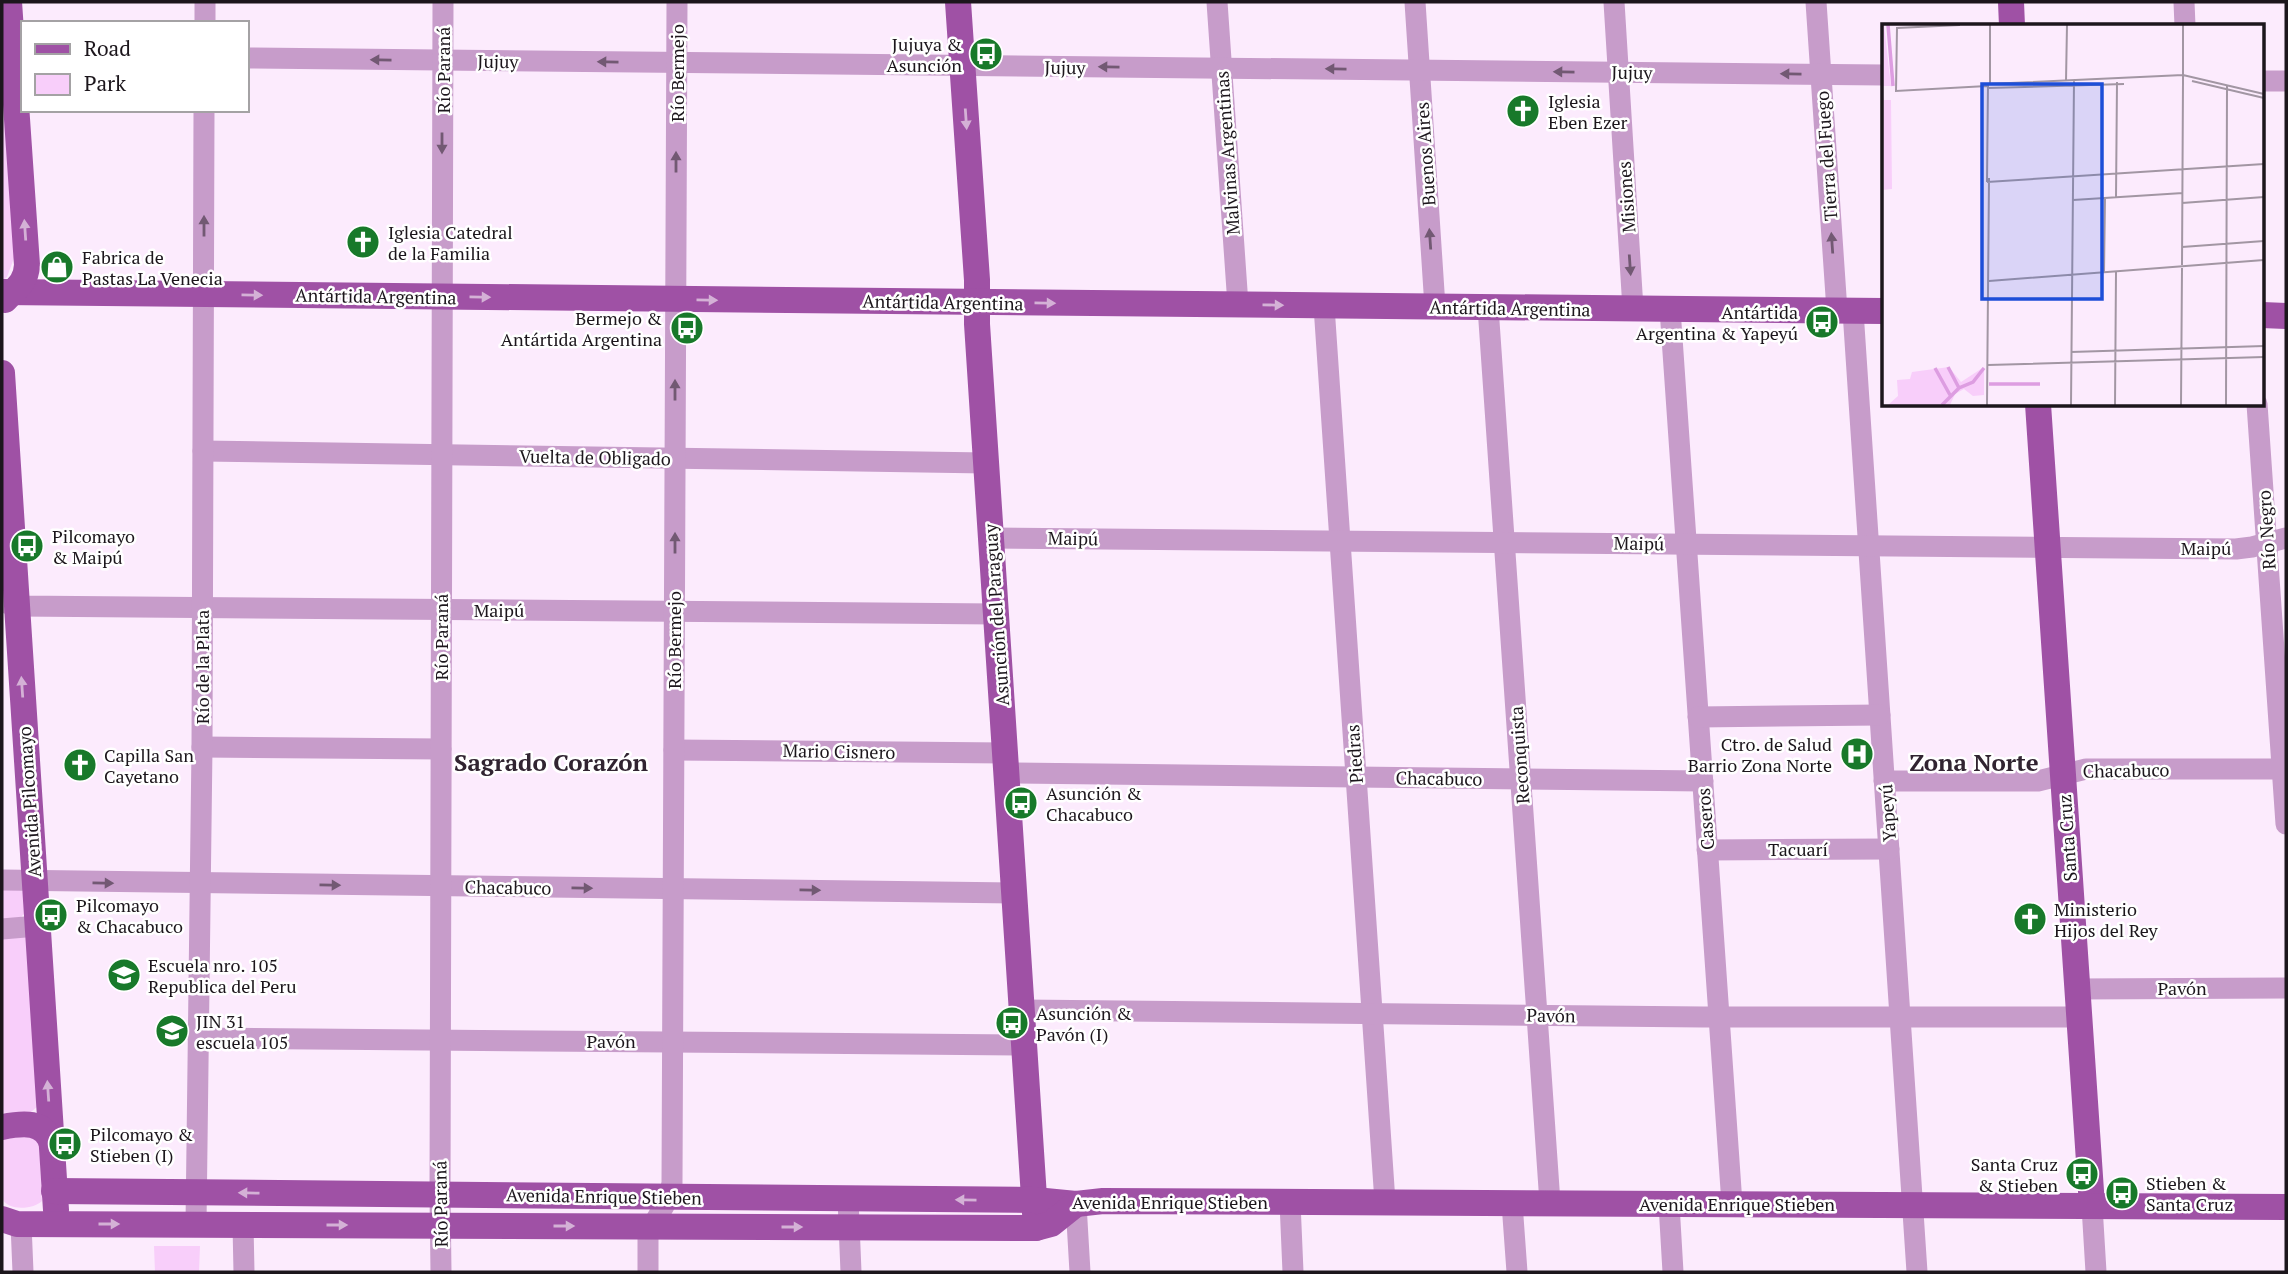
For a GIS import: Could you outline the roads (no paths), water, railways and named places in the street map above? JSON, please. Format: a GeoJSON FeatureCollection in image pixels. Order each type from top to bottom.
{"type":"FeatureCollection","features":[{"type":"Feature","properties":{"kind":"main road"},"geometry":{"type":"LineString","coordinates":[[5,297],[24,281],[27,265],[9,2]]}},
{"type":"Feature","properties":{"kind":"main road","name":"Asunción del Paraguay"},"geometry":{"type":"LineString","coordinates":[[958,2],[1036,1228]]}},
{"type":"Feature","properties":{"kind":"main road"},"geometry":{"type":"LineString","coordinates":[[2011,2],[2012,24]]}},
{"type":"Feature","properties":{"kind":"main road","name":"Antártida Argentina"},"geometry":{"type":"LineString","coordinates":[[5,297],[204,295],[1882,311]]}},
{"type":"Feature","properties":{"kind":"main road"},"geometry":{"type":"LineString","coordinates":[[2264,315],[2286,316]]}},
{"type":"Feature","properties":{"kind":"main road","name":"Avenida Pilcomayo"},"geometry":{"type":"LineString","coordinates":[[2,376],[11,654],[35,882],[56,1211],[49,1221],[21,1222]]}},
{"type":"Feature","properties":{"kind":"main road","name":"Santa Cruz"},"geometry":{"type":"LineString","coordinates":[[2038,406],[2092,1206]]}},
{"type":"Feature","properties":{"kind":"main road"},"geometry":{"type":"LineString","coordinates":[[2,1127],[36,1125],[46,1131],[51,1144]]}},
{"type":"Feature","properties":{"kind":"main road","name":"Avenida Enrique Stieben"},"geometry":{"type":"LineString","coordinates":[[54,1191],[1035,1200],[1076,1204],[1103,1201],[2286,1207]]}},
{"type":"Feature","properties":{"kind":"main road"},"geometry":{"type":"LineString","coordinates":[[1036,1228],[1057,1221],[1076,1204]]}},
{"type":"Feature","properties":{"kind":"main road","name":"Avenida Enrique Stieben"},"geometry":{"type":"LineString","coordinates":[[21,1222],[1036,1228]]}},
{"type":"Feature","properties":{"kind":"street"},"geometry":{"type":"LineString","coordinates":[[205,2],[205,21]]}},
{"type":"Feature","properties":{"kind":"street","name":"Río Paraná"},"geometry":{"type":"LineString","coordinates":[[441,1272],[443,2]]}},
{"type":"Feature","properties":{"kind":"street","name":"Río Bermejo"},"geometry":{"type":"LineString","coordinates":[[648,1272],[647,1239],[669,1197],[672,1183],[677,2]]}},
{"type":"Feature","properties":{"kind":"street","name":"Malvinas Argentinas"},"geometry":{"type":"LineString","coordinates":[[1217,2],[1238,305]]}},
{"type":"Feature","properties":{"kind":"street","name":"Buenos Aires"},"geometry":{"type":"LineString","coordinates":[[1415,2],[1435,307]]}},
{"type":"Feature","properties":{"kind":"street","name":"Misiones"},"geometry":{"type":"LineString","coordinates":[[1614,2],[1633,309]]}},
{"type":"Feature","properties":{"kind":"street","name":"Tierra del Fuego"},"geometry":{"type":"LineString","coordinates":[[1816,2],[1845,311]]}},
{"type":"Feature","properties":{"kind":"street"},"geometry":{"type":"LineString","coordinates":[[2184,2],[2185,24]]}},
{"type":"Feature","properties":{"kind":"street","name":"Jujuy"},"geometry":{"type":"LineString","coordinates":[[248,58],[1882,75]]}},
{"type":"Feature","properties":{"kind":"street"},"geometry":{"type":"LineString","coordinates":[[2264,81],[2286,81]]}},
{"type":"Feature","properties":{"kind":"street","name":"Río de la Plata"},"geometry":{"type":"LineString","coordinates":[[196,1224],[203,608],[204,112]]}},
{"type":"Feature","properties":{"kind":"street","name":"Piedras"},"geometry":{"type":"LineString","coordinates":[[1324,306],[1385,1202]]}},
{"type":"Feature","properties":{"kind":"street","name":"Reconquista"},"geometry":{"type":"LineString","coordinates":[[1488,307],[1550,1203]]}},
{"type":"Feature","properties":{"kind":"street","name":"Caseros"},"geometry":{"type":"LineString","coordinates":[[1670,309],[1732,1204]]}},
{"type":"Feature","properties":{"kind":"street","name":"Yapeyú"},"geometry":{"type":"LineString","coordinates":[[1845,311],[1868,546],[1917,1272]]}},
{"type":"Feature","properties":{"kind":"street","name":"Río Negro"},"geometry":{"type":"LineString","coordinates":[[2257,406],[2276,540],[2286,824]]}},
{"type":"Feature","properties":{"kind":"street","name":"Vuelta de Obligado"},"geometry":{"type":"LineString","coordinates":[[203,451],[986,463]]}},
{"type":"Feature","properties":{"kind":"street","name":"Maipú"},"geometry":{"type":"LineString","coordinates":[[991,538],[2236,549],[2276,540]]}},
{"type":"Feature","properties":{"kind":"street","name":"Maipú"},"geometry":{"type":"LineString","coordinates":[[9,604],[996,614]]}},
{"type":"Feature","properties":{"kind":"street"},"geometry":{"type":"LineString","coordinates":[[1698,718],[1880,715]]}},
{"type":"Feature","properties":{"kind":"street"},"geometry":{"type":"LineString","coordinates":[[202,747],[441,749]]}},
{"type":"Feature","properties":{"kind":"street","name":"Mario Cisnero"},"geometry":{"type":"LineString","coordinates":[[674,750],[1006,763]]}},
{"type":"Feature","properties":{"kind":"street","name":"Chacabuco"},"geometry":{"type":"LineString","coordinates":[[1006,763],[1356,777],[1703,781]]}},
{"type":"Feature","properties":{"kind":"street","name":"Chacabuco"},"geometry":{"type":"LineString","coordinates":[[1884,781],[2038,781],[2085,769],[2284,769]]}},
{"type":"Feature","properties":{"kind":"street","name":"Tacuarí"},"geometry":{"type":"LineString","coordinates":[[1707,850],[1889,849]]}},
{"type":"Feature","properties":{"kind":"street","name":"Chacabuco"},"geometry":{"type":"LineString","coordinates":[[2,880],[1014,892]]}},
{"type":"Feature","properties":{"kind":"street"},"geometry":{"type":"LineString","coordinates":[[2,929],[37,926]]}},
{"type":"Feature","properties":{"kind":"street","name":"Pavón"},"geometry":{"type":"LineString","coordinates":[[2077,989],[2286,988]]}},
{"type":"Feature","properties":{"kind":"street","name":"Pavón"},"geometry":{"type":"LineString","coordinates":[[1022,1010],[1719,1017],[2079,1017]]}},
{"type":"Feature","properties":{"kind":"street","name":"Pavón"},"geometry":{"type":"LineString","coordinates":[[198,1038],[1024,1045]]}},
{"type":"Feature","properties":{"kind":"street"},"geometry":{"type":"LineString","coordinates":[[848,1199],[851,1272]]}},
{"type":"Feature","properties":{"kind":"street"},"geometry":{"type":"LineString","coordinates":[[1290,1202],[1293,1272]]}},
{"type":"Feature","properties":{"kind":"street"},"geometry":{"type":"LineString","coordinates":[[1512,1203],[1517,1272]]}},
{"type":"Feature","properties":{"kind":"street"},"geometry":{"type":"LineString","coordinates":[[1076,1204],[1080,1272]]}},
{"type":"Feature","properties":{"kind":"street"},"geometry":{"type":"LineString","coordinates":[[1670,1204],[1674,1272]]}},
{"type":"Feature","properties":{"kind":"street","name":"Santa Cruz"},"geometry":{"type":"LineString","coordinates":[[2092,1206],[2096,1272]]}},
{"type":"Feature","properties":{"kind":"street"},"geometry":{"type":"LineString","coordinates":[[21,1222],[23,1272]]}},
{"type":"Feature","properties":{"kind":"street"},"geometry":{"type":"LineString","coordinates":[[243,1225],[244,1272]]}},
{"type":"Feature","properties":{"kind":"place","name":"Jujuya & Asunción"},"geometry":{"type":"Point","coordinates":[986,54]}},
{"type":"Feature","properties":{"kind":"place","name":"Iglesia Eben Ezer"},"geometry":{"type":"Point","coordinates":[1523,111]}},
{"type":"Feature","properties":{"kind":"place","name":"Iglesia Catedral de la Familia"},"geometry":{"type":"Point","coordinates":[363,242]}},
{"type":"Feature","properties":{"kind":"place","name":"Fabrica de Pastas La Venecia"},"geometry":{"type":"Point","coordinates":[57,267]}},
{"type":"Feature","properties":{"kind":"place","name":"Antártida Argentina & Yapeyú"},"geometry":{"type":"Point","coordinates":[1822,322]}},
{"type":"Feature","properties":{"kind":"place","name":"Bermejo & Antártida Argentina"},"geometry":{"type":"Point","coordinates":[687,328]}},
{"type":"Feature","properties":{"kind":"place","name":"Pilcomayo & Maipú"},"geometry":{"type":"Point","coordinates":[27,546]}},
{"type":"Feature","properties":{"kind":"place","name":"Ctro. de Salud Barrio Zona Norte"},"geometry":{"type":"Point","coordinates":[1857,754]}},
{"type":"Feature","properties":{"kind":"place","name":"Capilla San Cayetano"},"geometry":{"type":"Point","coordinates":[80,765]}},
{"type":"Feature","properties":{"kind":"place","name":"Asunción & Chacabuco"},"geometry":{"type":"Point","coordinates":[1021,803]}},
{"type":"Feature","properties":{"kind":"place","name":"Pilcomayo & Chacabuco"},"geometry":{"type":"Point","coordinates":[51,915]}},
{"type":"Feature","properties":{"kind":"place","name":"Ministerio Hijos del Rey"},"geometry":{"type":"Point","coordinates":[2030,919]}},
{"type":"Feature","properties":{"kind":"place","name":"Escuela nro. 105 Republica del Peru"},"geometry":{"type":"Point","coordinates":[124,975]}},
{"type":"Feature","properties":{"kind":"place","name":"Asunción & Pavón (I)"},"geometry":{"type":"Point","coordinates":[1012,1023]}},
{"type":"Feature","properties":{"kind":"place","name":"JIN 31 escuela 105"},"geometry":{"type":"Point","coordinates":[172,1031]}},
{"type":"Feature","properties":{"kind":"place","name":"Pilcomayo & Stieben (I)"},"geometry":{"type":"Point","coordinates":[65,1144]}},
{"type":"Feature","properties":{"kind":"place","name":"Santa Cruz & Stieben"},"geometry":{"type":"Point","coordinates":[2082,1174]}},
{"type":"Feature","properties":{"kind":"place","name":"Stieben & Santa Cruz"},"geometry":{"type":"Point","coordinates":[2122,1193]}},
{"type":"Feature","properties":{"kind":"district","name":"Sagrado Corazón"},"geometry":{"type":"Point","coordinates":[551,762]}},
{"type":"Feature","properties":{"kind":"district","name":"Zona Norte"},"geometry":{"type":"Point","coordinates":[1974,762]}}]}
